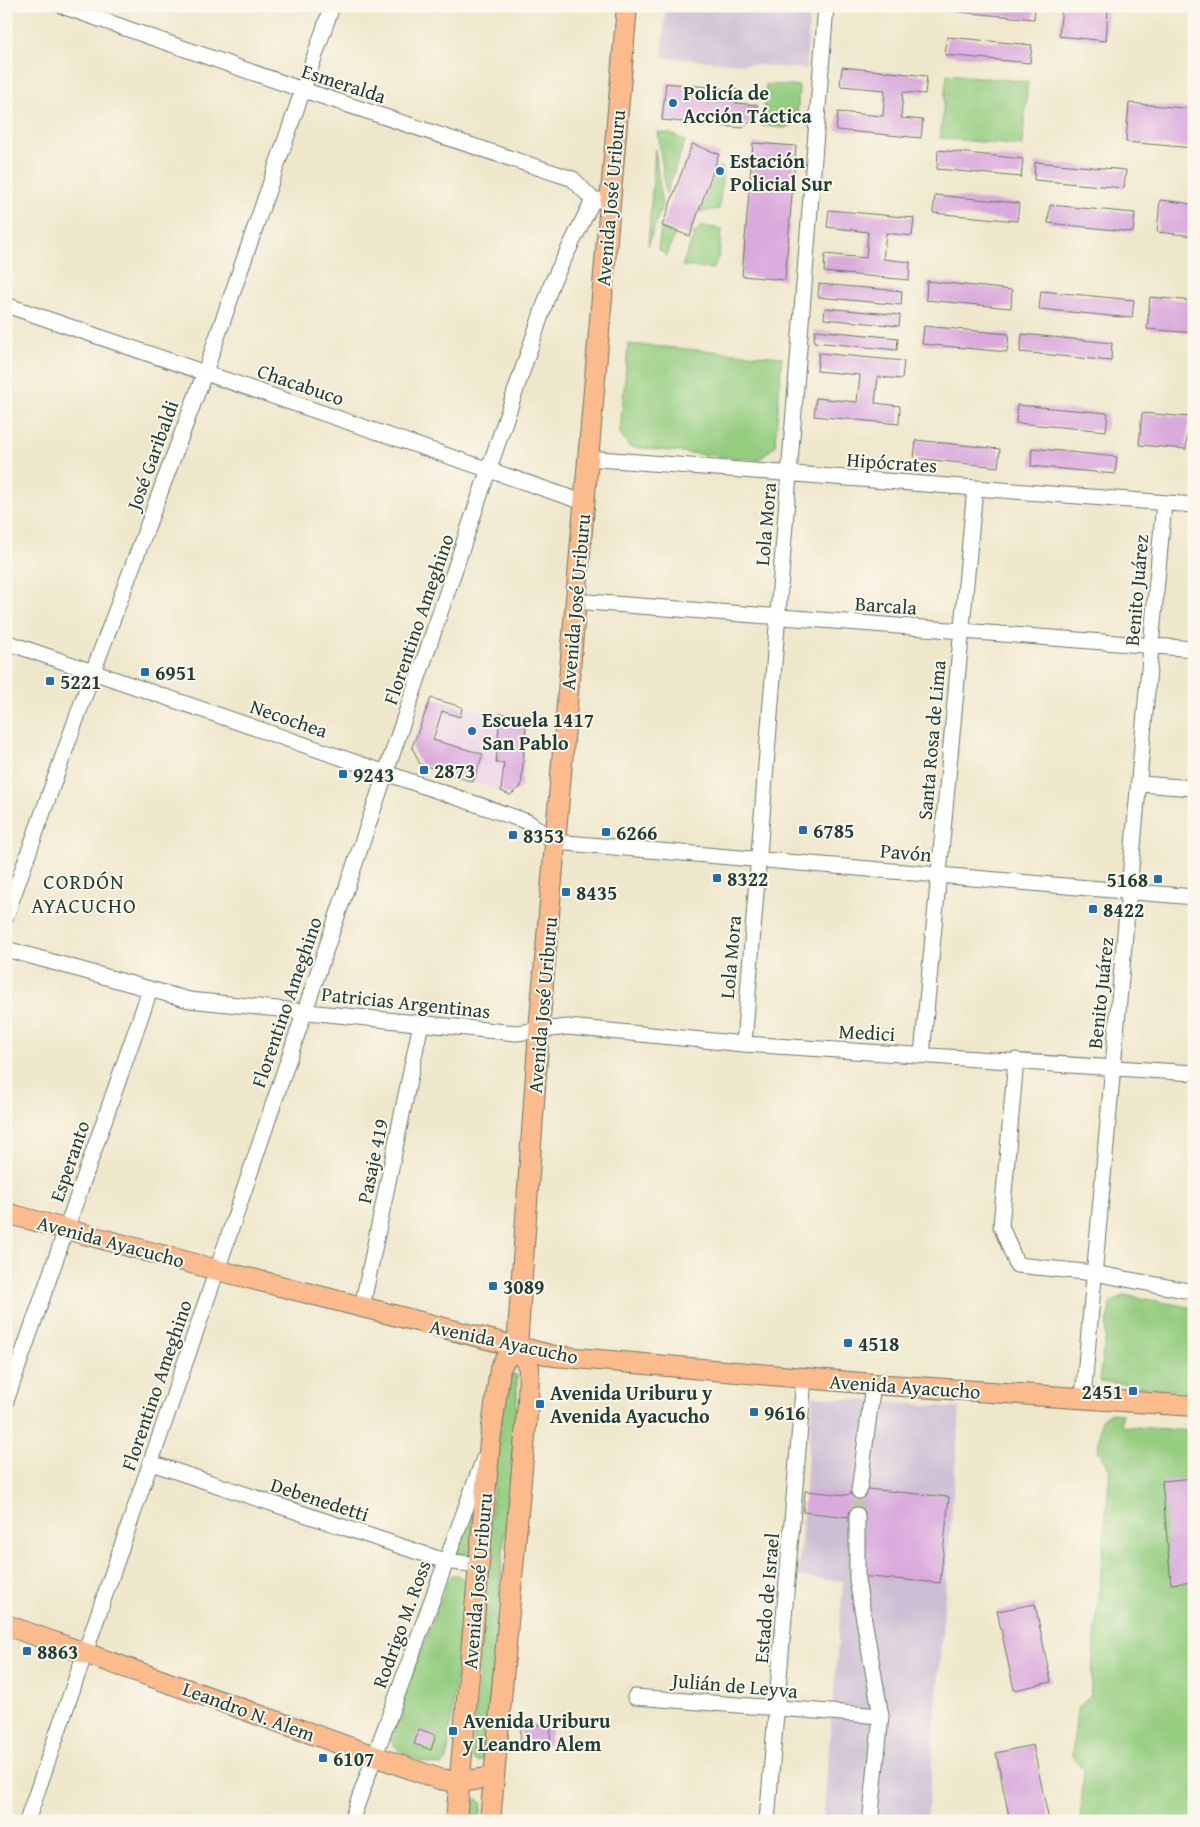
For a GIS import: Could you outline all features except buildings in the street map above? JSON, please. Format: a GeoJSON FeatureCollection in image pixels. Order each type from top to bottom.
{"type":"FeatureCollection","features":[{"type":"Feature","properties":{"kind":"main road","name":"Avenida José Uriburu"},"geometry":{"type":"LineString","coordinates":[[456,1821],[490,1441],[500,1368],[511,1346],[587,458],[601,200],[627,6]]}},
{"type":"Feature","properties":{"kind":"main road","name":"Avenida Ayacucho"},"geometry":{"type":"LineString","coordinates":[[6,1213],[217,1270],[554,1356],[873,1384],[1194,1406]]}},
{"type":"Feature","properties":{"kind":"main road","name":"Avenida José Uriburu"},"geometry":{"type":"LineString","coordinates":[[490,1821],[530,1367],[511,1346]]}},
{"type":"Feature","properties":{"kind":"main road","name":"Leandro N. Alem"},"geometry":{"type":"LineString","coordinates":[[6,1625],[439,1779],[460,1782],[494,1777]]}},
{"type":"Feature","properties":{"kind":"street","name":"Esmeralda"},"geometry":{"type":"LineString","coordinates":[[62,6],[303,90],[573,180],[601,200]]}},
{"type":"Feature","properties":{"kind":"street","name":"José Garibaldi"},"geometry":{"type":"LineString","coordinates":[[6,916],[93,672],[205,372],[332,6]]}},
{"type":"Feature","properties":{"kind":"street","name":"Lola Mora"},"geometry":{"type":"LineString","coordinates":[[744,1044],[826,6]]}},
{"type":"Feature","properties":{"kind":"street","name":"Florentino Ameghino"},"geometry":{"type":"LineString","coordinates":[[27,1821],[217,1270],[552,283],[601,200]]}},
{"type":"Feature","properties":{"kind":"street","name":"Chacabuco"},"geometry":{"type":"LineString","coordinates":[[6,305],[583,502]]}},
{"type":"Feature","properties":{"kind":"street","name":"Hipócrates"},"geometry":{"type":"LineString","coordinates":[[587,458],[1194,505]]}},
{"type":"Feature","properties":{"kind":"street","name":"Santa Rosa de Lima"},"geometry":{"type":"LineString","coordinates":[[922,1055],[975,488]]}},
{"type":"Feature","properties":{"kind":"street","name":"Benito Juárez"},"geometry":{"type":"LineString","coordinates":[[1083,1398],[1164,503]]}},
{"type":"Feature","properties":{"kind":"street","name":"Barcala"},"geometry":{"type":"LineString","coordinates":[[575,601],[1194,649]]}},
{"type":"Feature","properties":{"kind":"street","name":"Necochea"},"geometry":{"type":"LineString","coordinates":[[6,642],[528,822],[555,842]]}},
{"type":"Feature","properties":{"kind":"street"},"geometry":{"type":"LineString","coordinates":[[1140,784],[1194,788]]}},
{"type":"Feature","properties":{"kind":"street","name":"Pavón"},"geometry":{"type":"LineString","coordinates":[[555,842],[1194,897]]}},
{"type":"Feature","properties":{"kind":"street","name":"Patricias Argentinas"},"geometry":{"type":"LineString","coordinates":[[6,949],[190,1000],[516,1032],[539,1030]]}},
{"type":"Feature","properties":{"kind":"street","name":"Esperanto"},"geometry":{"type":"LineString","coordinates":[[6,1401],[150,990]]}},
{"type":"Feature","properties":{"kind":"street","name":"Pasaje 419"},"geometry":{"type":"LineString","coordinates":[[362,1307],[421,1023]]}},
{"type":"Feature","properties":{"kind":"street","name":"Medici"},"geometry":{"type":"LineString","coordinates":[[539,1030],[568,1027],[744,1044],[1113,1066],[1194,1073]]}},
{"type":"Feature","properties":{"kind":"street"},"geometry":{"type":"LineString","coordinates":[[1016,1060],[1001,1226],[1017,1264],[1094,1273],[1194,1292]]}},
{"type":"Feature","properties":{"kind":"street","name":"Estado de Israel"},"geometry":{"type":"LineString","coordinates":[[767,1821],[804,1378]]}},
{"type":"Feature","properties":{"kind":"street"},"geometry":{"type":"LineString","coordinates":[[859,1491],[873,1384]]}},
{"type":"Feature","properties":{"kind":"street","name":"Rodrigo M. Ross"},"geometry":{"type":"LineString","coordinates":[[352,1821],[374,1756],[490,1441]]}},
{"type":"Feature","properties":{"kind":"street","name":"Debenedetti"},"geometry":{"type":"LineString","coordinates":[[151,1463],[445,1561],[479,1564]]}},
{"type":"Feature","properties":{"kind":"street"},"geometry":{"type":"LineString","coordinates":[[857,1516],[857,1580],[880,1716],[871,1814]]}},
{"type":"Feature","properties":{"kind":"street","name":"Julián de Leyva"},"geometry":{"type":"LineString","coordinates":[[635,1697],[880,1716]]}},
{"type":"Feature","properties":{"kind":"shaded area"},"geometry":{"type":"Polygon","coordinates":[[[666,6],[810,6],[806,69],[662,57],[666,6]]]}},
{"type":"Feature","properties":{"kind":"shaded area","name":"Escuela 1417 San Pablo"},"geometry":{"type":"Polygon","coordinates":[[[431,698],[481,712],[527,716],[521,787],[510,795],[420,764],[412,747],[431,698]]]}},
{"type":"Feature","properties":{"kind":"shaded area"},"geometry":{"type":"Polygon","coordinates":[[[813,1396],[960,1408],[927,1821],[823,1821],[843,1581],[798,1577],[813,1396]]]}},
{"type":"Feature","properties":{"kind":"green space"},"geometry":{"type":"Polygon","coordinates":[[[947,74],[1028,82],[1022,146],[940,138],[947,74]]]}},
{"type":"Feature","properties":{"kind":"green space"},"geometry":{"type":"Polygon","coordinates":[[[766,84],[799,86],[797,121],[785,128],[762,126],[766,84]]]}},
{"type":"Feature","properties":{"kind":"green space"},"geometry":{"type":"Polygon","coordinates":[[[658,132],[671,134],[685,141],[666,194],[658,132]]]}},
{"type":"Feature","properties":{"kind":"green space"},"geometry":{"type":"Polygon","coordinates":[[[655,149],[662,205],[648,246],[655,149]]]}},
{"type":"Feature","properties":{"kind":"green space"},"geometry":{"type":"Polygon","coordinates":[[[719,166],[723,168],[719,209],[701,212],[719,166]]]}},
{"type":"Feature","properties":{"kind":"green space"},"geometry":{"type":"Polygon","coordinates":[[[701,226],[722,229],[719,255],[713,269],[682,266],[695,232],[701,226]]]}},
{"type":"Feature","properties":{"kind":"green space"},"geometry":{"type":"Polygon","coordinates":[[[661,228],[675,233],[667,256],[658,249],[661,228]]]}},
{"type":"Feature","properties":{"kind":"green space"},"geometry":{"type":"Polygon","coordinates":[[[628,344],[782,357],[775,446],[759,460],[629,447],[620,433],[628,344]]]}},
{"type":"Feature","properties":{"kind":"green space"},"geometry":{"type":"Polygon","coordinates":[[[1124,1295],[1194,1308],[1194,1393],[1099,1381],[1110,1304],[1124,1295]]]}},
{"type":"Feature","properties":{"kind":"green space"},"geometry":{"type":"Polygon","coordinates":[[[508,1375],[517,1375],[517,1400],[486,1741],[484,1759],[479,1762],[472,1759],[496,1452],[508,1375]]]}},
{"type":"Feature","properties":{"kind":"green space"},"geometry":{"type":"Polygon","coordinates":[[[1109,1413],[1122,1414],[1121,1426],[1194,1431],[1194,1821],[1080,1821],[1084,1770],[1072,1756],[1077,1709],[1090,1696],[1110,1469],[1098,1450],[1101,1419],[1109,1413]]]}},
{"type":"Feature","properties":{"kind":"green space"},"geometry":{"type":"Polygon","coordinates":[[[472,1511],[475,1514],[472,1549],[468,1555],[456,1553],[472,1511]]]}},
{"type":"Feature","properties":{"kind":"green space"},"geometry":{"type":"Polygon","coordinates":[[[452,1575],[460,1576],[466,1586],[447,1760],[442,1766],[427,1763],[403,1753],[392,1743],[389,1736],[448,1580],[452,1575]]]}},
{"type":"Feature","properties":{"kind":"green space"},"geometry":{"type":"Polygon","coordinates":[[[478,1799],[482,1803],[480,1821],[465,1821],[467,1802],[478,1799]]]}},
{"type":"Feature","properties":{"kind":"tunnel"},"geometry":{"type":"LineString","coordinates":[[857,1515],[859,1491]]}},
{"type":"Feature","properties":{"kind":"place","name":"Policía de Acción Táctica"},"geometry":{"type":"Point","coordinates":[673,103]}},
{"type":"Feature","properties":{"kind":"place","name":"Estación Policial Sur"},"geometry":{"type":"Point","coordinates":[720,171]}},
{"type":"Feature","properties":{"kind":"place","name":"6951"},"geometry":{"type":"Point","coordinates":[145,672]}},
{"type":"Feature","properties":{"kind":"place","name":"5221"},"geometry":{"type":"Point","coordinates":[50,681]}},
{"type":"Feature","properties":{"kind":"place","name":"Escuela 1417 San Pablo"},"geometry":{"type":"Point","coordinates":[472,731]}},
{"type":"Feature","properties":{"kind":"place","name":"2873"},"geometry":{"type":"Point","coordinates":[424,770]}},
{"type":"Feature","properties":{"kind":"place","name":"9243"},"geometry":{"type":"Point","coordinates":[343,774]}},
{"type":"Feature","properties":{"kind":"place","name":"6785"},"geometry":{"type":"Point","coordinates":[803,830]}},
{"type":"Feature","properties":{"kind":"place","name":"6266"},"geometry":{"type":"Point","coordinates":[606,832]}},
{"type":"Feature","properties":{"kind":"place","name":"8353"},"geometry":{"type":"Point","coordinates":[513,835]}},
{"type":"Feature","properties":{"kind":"place","name":"8322"},"geometry":{"type":"Point","coordinates":[717,878]}},
{"type":"Feature","properties":{"kind":"place","name":"5168"},"geometry":{"type":"Point","coordinates":[1158,879]}},
{"type":"Feature","properties":{"kind":"place","name":"8435"},"geometry":{"type":"Point","coordinates":[566,892]}},
{"type":"Feature","properties":{"kind":"place","name":"8422"},"geometry":{"type":"Point","coordinates":[1093,909]}},
{"type":"Feature","properties":{"kind":"place","name":"3089"},"geometry":{"type":"Point","coordinates":[493,1286]}},
{"type":"Feature","properties":{"kind":"place","name":"4518"},"geometry":{"type":"Point","coordinates":[848,1343]}},
{"type":"Feature","properties":{"kind":"place","name":"2451"},"geometry":{"type":"Point","coordinates":[1133,1391]}},
{"type":"Feature","properties":{"kind":"place","name":"Avenida Uriburu y Avenida Ayacucho"},"geometry":{"type":"Point","coordinates":[540,1404]}},
{"type":"Feature","properties":{"kind":"place","name":"9616"},"geometry":{"type":"Point","coordinates":[754,1412]}},
{"type":"Feature","properties":{"kind":"place","name":"8863"},"geometry":{"type":"Point","coordinates":[27,1651]}},
{"type":"Feature","properties":{"kind":"place","name":"Avenida Uriburu y Leandro Alem"},"geometry":{"type":"Point","coordinates":[453,1731]}},
{"type":"Feature","properties":{"kind":"place","name":"6107"},"geometry":{"type":"Point","coordinates":[323,1758]}},
{"type":"Feature","properties":{"kind":"district","name":"CORDÓN AYACUCHO"},"geometry":{"type":"Point","coordinates":[84,893]}}]}
